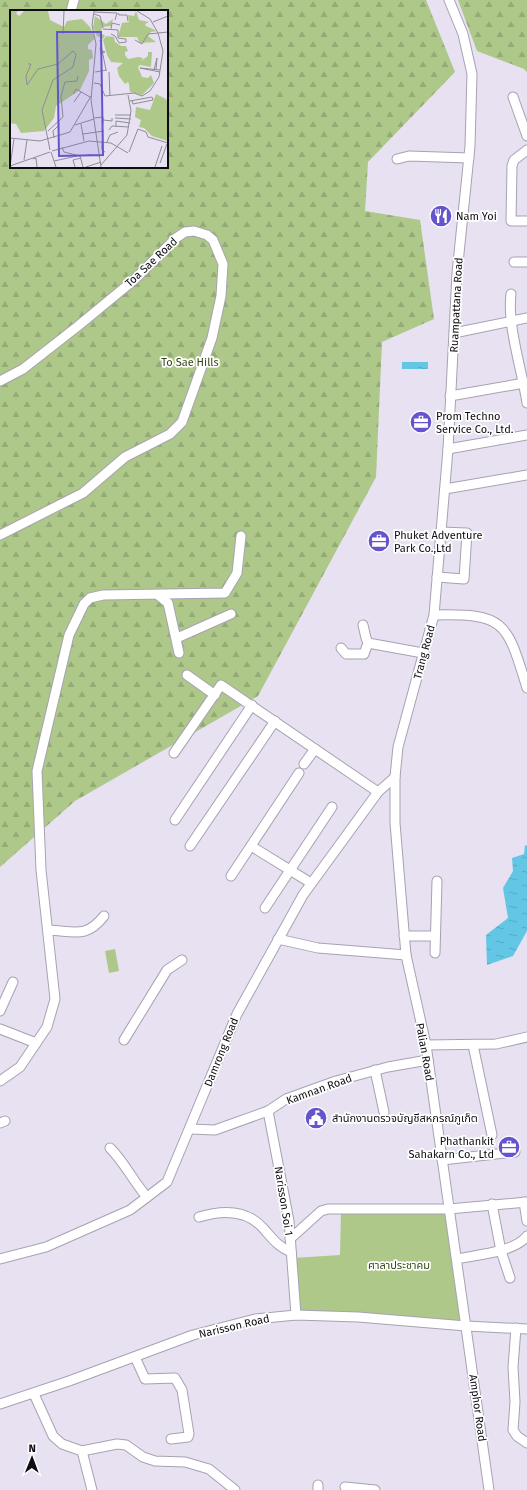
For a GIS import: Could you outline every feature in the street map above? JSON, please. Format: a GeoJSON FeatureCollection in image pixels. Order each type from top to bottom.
{"type":"FeatureCollection","features":[{"type":"Feature","properties":{"kind":"street"},"geometry":{"type":"LineString","coordinates":[[71,10],[74,0]]}},
{"type":"Feature","properties":{"kind":"street","name":"Ruampattana Road"},"geometry":{"type":"LineString","coordinates":[[434,615],[436,577],[448,449],[456,273],[469,158],[472,74],[463,34],[449,0]]}},
{"type":"Feature","properties":{"kind":"street"},"geometry":{"type":"LineString","coordinates":[[513,97],[527,136]]}},
{"type":"Feature","properties":{"kind":"street"},"geometry":{"type":"LineString","coordinates":[[527,150],[514,160],[512,166],[511,221],[527,221]]}},
{"type":"Feature","properties":{"kind":"street"},"geometry":{"type":"LineString","coordinates":[[397,160],[409,156],[469,158]]}},
{"type":"Feature","properties":{"kind":"street","name":"Toa Sae Road"},"geometry":{"type":"LineString","coordinates":[[0,381],[23,369],[78,326],[135,279],[176,238],[185,232],[194,231],[207,235],[213,240],[223,264],[221,296],[212,338],[182,422],[170,434],[125,457],[83,493],[0,535]]}},
{"type":"Feature","properties":{"kind":"street"},"geometry":{"type":"LineString","coordinates":[[514,262],[527,262]]}},
{"type":"Feature","properties":{"kind":"street"},"geometry":{"type":"LineString","coordinates":[[511,294],[510,304],[512,320],[527,403]]}},
{"type":"Feature","properties":{"kind":"street"},"geometry":{"type":"LineString","coordinates":[[454,333],[527,318]]}},
{"type":"Feature","properties":{"kind":"street"},"geometry":{"type":"LineString","coordinates":[[450,396],[524,383]]}},
{"type":"Feature","properties":{"kind":"street"},"geometry":{"type":"LineString","coordinates":[[448,449],[527,435]]}},
{"type":"Feature","properties":{"kind":"street"},"geometry":{"type":"LineString","coordinates":[[445,489],[527,475]]}},
{"type":"Feature","properties":{"kind":"street"},"geometry":{"type":"LineString","coordinates":[[436,577],[464,579],[466,533],[440,532]]}},
{"type":"Feature","properties":{"kind":"street"},"geometry":{"type":"LineString","coordinates":[[0,1081],[20,1067],[47,1027],[55,999],[41,870],[37,771],[69,635],[84,604],[90,598],[103,595],[225,593],[237,573],[241,536]]}},
{"type":"Feature","properties":{"kind":"street"},"geometry":{"type":"LineString","coordinates":[[158,595],[168,603],[180,653]]}},
{"type":"Feature","properties":{"kind":"street"},"geometry":{"type":"LineString","coordinates":[[177,638],[231,614]]}},
{"type":"Feature","properties":{"kind":"street","name":"Trang Road"},"geometry":{"type":"LineString","coordinates":[[395,777],[398,747],[434,615],[465,614],[482,617],[500,625],[509,637],[527,688]]}},
{"type":"Feature","properties":{"kind":"street"},"geometry":{"type":"LineString","coordinates":[[341,648],[346,654],[364,654],[368,642],[363,625]]}},
{"type":"Feature","properties":{"kind":"street"},"geometry":{"type":"LineString","coordinates":[[368,642],[423,653]]}},
{"type":"Feature","properties":{"kind":"street"},"geometry":{"type":"LineString","coordinates":[[187,676],[215,695]]}},
{"type":"Feature","properties":{"kind":"street"},"geometry":{"type":"LineString","coordinates":[[174,753],[222,685],[378,792]]}},
{"type":"Feature","properties":{"kind":"street"},"geometry":{"type":"LineString","coordinates":[[175,820],[252,705]]}},
{"type":"Feature","properties":{"kind":"street"},"geometry":{"type":"LineString","coordinates":[[190,846],[275,721]]}},
{"type":"Feature","properties":{"kind":"street"},"geometry":{"type":"LineString","coordinates":[[304,764],[315,749]]}},
{"type":"Feature","properties":{"kind":"street"},"geometry":{"type":"LineString","coordinates":[[231,876],[299,773]]}},
{"type":"Feature","properties":{"kind":"street","name":"Damrong Road"},"geometry":{"type":"LineString","coordinates":[[0,1259],[46,1247],[130,1210],[167,1182],[237,1014],[278,939],[310,883],[378,792],[395,777]]}},
{"type":"Feature","properties":{"kind":"street","name":"Palian Road"},"geometry":{"type":"LineString","coordinates":[[395,777],[395,823],[406,954],[426,1045],[466,1326]]}},
{"type":"Feature","properties":{"kind":"street"},"geometry":{"type":"LineString","coordinates":[[265,908],[332,807]]}},
{"type":"Feature","properties":{"kind":"street"},"geometry":{"type":"LineString","coordinates":[[251,846],[310,883]]}},
{"type":"Feature","properties":{"kind":"street"},"geometry":{"type":"LineString","coordinates":[[435,953],[434,936],[437,881]]}},
{"type":"Feature","properties":{"kind":"street"},"geometry":{"type":"LineString","coordinates":[[48,930],[85,931],[95,927],[104,916]]}},
{"type":"Feature","properties":{"kind":"street"},"geometry":{"type":"LineString","coordinates":[[404,936],[434,936]]}},
{"type":"Feature","properties":{"kind":"street"},"geometry":{"type":"LineString","coordinates":[[278,939],[318,948],[406,954]]}},
{"type":"Feature","properties":{"kind":"street"},"geometry":{"type":"LineString","coordinates":[[124,1040],[167,970],[182,960]]}},
{"type":"Feature","properties":{"kind":"street"},"geometry":{"type":"LineString","coordinates":[[0,1011],[13,982]]}},
{"type":"Feature","properties":{"kind":"street"},"geometry":{"type":"LineString","coordinates":[[0,1029],[36,1043]]}},
{"type":"Feature","properties":{"kind":"street"},"geometry":{"type":"LineString","coordinates":[[426,1045],[496,1044],[527,1037]]}},
{"type":"Feature","properties":{"kind":"street"},"geometry":{"type":"LineString","coordinates":[[473,1045],[492,1135]]}},
{"type":"Feature","properties":{"kind":"street","name":"Kamnan Road"},"geometry":{"type":"LineString","coordinates":[[190,1129],[215,1130],[268,1111],[286,1099],[336,1081],[375,1070],[428,1060]]}},
{"type":"Feature","properties":{"kind":"street"},"geometry":{"type":"LineString","coordinates":[[375,1070],[384,1112]]}},
{"type":"Feature","properties":{"kind":"street","name":"Narisson Soi 1"},"geometry":{"type":"LineString","coordinates":[[268,1111],[289,1221],[296,1315]]}},
{"type":"Feature","properties":{"kind":"street"},"geometry":{"type":"LineString","coordinates":[[110,1148],[125,1165],[136,1184],[147,1197]]}},
{"type":"Feature","properties":{"kind":"street"},"geometry":{"type":"LineString","coordinates":[[442,1160],[515,1152]]}},
{"type":"Feature","properties":{"kind":"street"},"geometry":{"type":"LineString","coordinates":[[290,1239],[321,1211],[328,1209],[449,1209],[526,1202],[527,1222]]}},
{"type":"Feature","properties":{"kind":"street"},"geometry":{"type":"LineString","coordinates":[[492,1204],[501,1251],[510,1278]]}},
{"type":"Feature","properties":{"kind":"street"},"geometry":{"type":"LineString","coordinates":[[199,1217],[218,1213],[238,1213],[257,1222],[276,1243],[291,1252]]}},
{"type":"Feature","properties":{"kind":"street"},"geometry":{"type":"LineString","coordinates":[[457,1259],[501,1251],[522,1241],[527,1236]]}},
{"type":"Feature","properties":{"kind":"street","name":"Narisson Road"},"geometry":{"type":"LineString","coordinates":[[0,1404],[34,1394],[193,1335],[255,1319],[296,1315],[358,1316],[466,1326],[527,1329]]}},
{"type":"Feature","properties":{"kind":"street","name":"Amphor Road"},"geometry":{"type":"LineString","coordinates":[[466,1326],[489,1490]]}},
{"type":"Feature","properties":{"kind":"street"},"geometry":{"type":"LineString","coordinates":[[516,1328],[513,1367],[515,1402],[513,1430],[517,1436],[527,1443]]}},
{"type":"Feature","properties":{"kind":"street"},"geometry":{"type":"LineString","coordinates":[[136,1357],[145,1379],[175,1378],[182,1390],[189,1434],[188,1437],[171,1439]]}},
{"type":"Feature","properties":{"kind":"street"},"geometry":{"type":"LineString","coordinates":[[34,1394],[53,1436],[62,1444],[82,1451],[117,1444],[126,1445],[143,1457],[156,1461],[185,1462],[209,1469],[234,1490]]}},
{"type":"Feature","properties":{"kind":"street"},"geometry":{"type":"LineString","coordinates":[[82,1451],[92,1490]]}},
{"type":"Feature","properties":{"kind":"street"},"geometry":{"type":"LineString","coordinates":[[345,1487],[375,1490]]}},
{"type":"Feature","properties":{"kind":"green space","name":"To Sae Hills"},"geometry":{"type":"Polygon","coordinates":[[[0,0],[426,0],[455,72],[368,162],[365,211],[420,220],[434,319],[382,342],[376,477],[258,696],[75,801],[0,867],[0,0]]]}},
{"type":"Feature","properties":{"kind":"green space"},"geometry":{"type":"Polygon","coordinates":[[[458,0],[527,0],[527,72],[524,69],[477,51],[458,0]]]}},
{"type":"Feature","properties":{"kind":"green space"},"geometry":{"type":"Polygon","coordinates":[[[115,949],[119,971],[109,973],[105,951],[115,949]]]}},
{"type":"Feature","properties":{"kind":"green space","name":"ศาลาประชาคม"},"geometry":{"type":"Polygon","coordinates":[[[341,1211],[445,1212],[461,1322],[298,1310],[293,1258],[340,1255],[341,1211]]]}},
{"type":"Feature","properties":{"kind":"water"},"geometry":{"type":"Polygon","coordinates":[[[402,362],[428,362],[428,369],[402,369],[402,362]]]}},
{"type":"Feature","properties":{"kind":"water"},"geometry":{"type":"Polygon","coordinates":[[[525,845],[527,846],[527,931],[513,956],[487,965],[486,935],[508,918],[503,888],[513,871],[512,858],[524,854],[525,845]]]}},
{"type":"Feature","properties":{"kind":"place","name":"Nam Yoi"},"geometry":{"type":"Point","coordinates":[441,216]}},
{"type":"Feature","properties":{"kind":"place","name":"Prom Techno Service Co., Ltd."},"geometry":{"type":"Point","coordinates":[421,422]}},
{"type":"Feature","properties":{"kind":"place","name":"Phuket Adventure Park Co.,Ltd"},"geometry":{"type":"Point","coordinates":[379,541]}},
{"type":"Feature","properties":{"kind":"place","name":"สำนักงานตรวจบัญชีสหกรณ์ภูเก็ต"},"geometry":{"type":"Point","coordinates":[316,1118]}},
{"type":"Feature","properties":{"kind":"place","name":"Phathankit Sahakarn Co., Ltd"},"geometry":{"type":"Point","coordinates":[509,1147]}}]}
